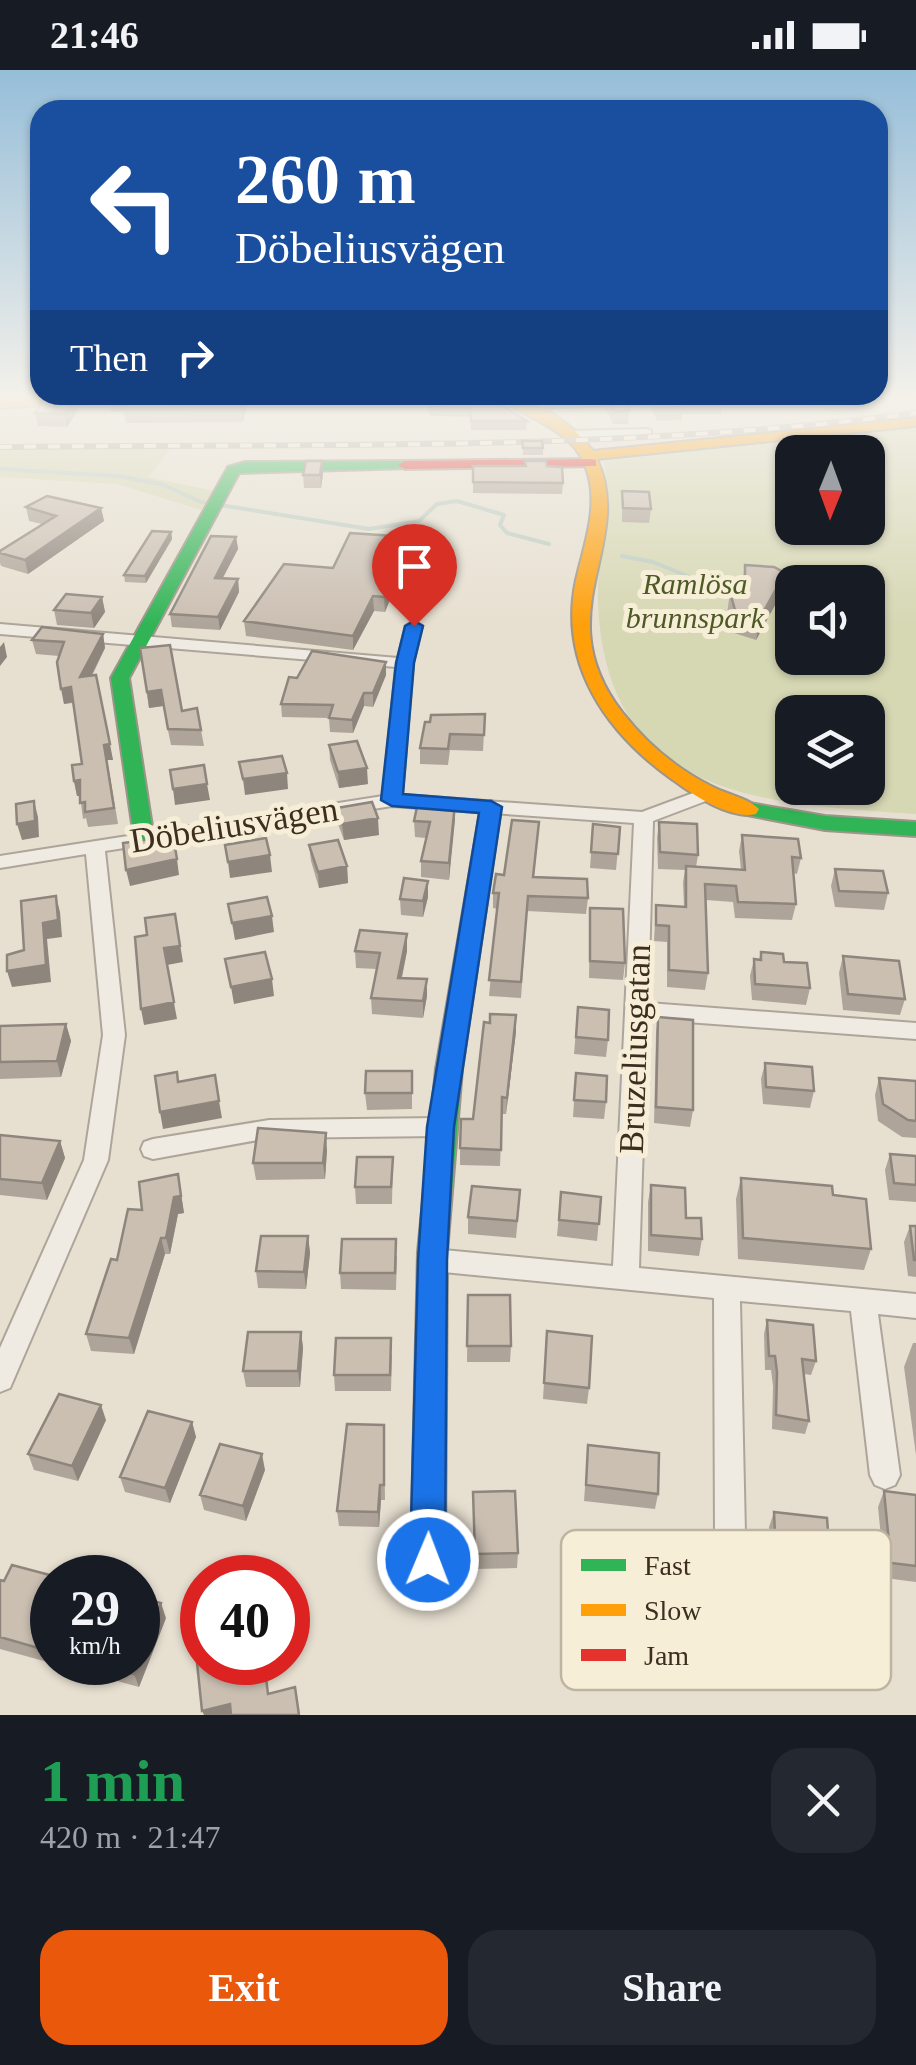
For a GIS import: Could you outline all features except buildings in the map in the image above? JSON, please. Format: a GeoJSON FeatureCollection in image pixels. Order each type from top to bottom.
{"type":"FeatureCollection","features":[{"type":"Feature","properties":{"kind":"street"},"geometry":{"type":"LineString","coordinates":[[143,838],[120,678],[235,473]]}},
{"type":"Feature","properties":{"kind":"street"},"geometry":{"type":"LineString","coordinates":[[592,473],[598,514],[579,616],[586,663],[614,713],[646,752],[674,778],[704,796],[777,817],[916,829]]}},
{"type":"Feature","properties":{"kind":"street"},"geometry":{"type":"LineString","coordinates":[[392,800],[405,663],[414,626]]}},
{"type":"Feature","properties":{"kind":"street"},"geometry":{"type":"LineString","coordinates":[[0,629],[405,663]]}},
{"type":"Feature","properties":{"kind":"street","name":"Döbeliusvägen"},"geometry":{"type":"LineString","coordinates":[[0,862],[392,800],[644,818],[704,796]]}},
{"type":"Feature","properties":{"kind":"street"},"geometry":{"type":"LineString","coordinates":[[428,1560],[432,1260],[440,1127],[491,807]]}},
{"type":"Feature","properties":{"kind":"street","name":"Bruzeliusgatan"},"geometry":{"type":"LineString","coordinates":[[626,1279],[644,818]]}},
{"type":"Feature","properties":{"kind":"street"},"geometry":{"type":"LineString","coordinates":[[0,1379],[96,1160],[114,1054],[114,1018],[95,847]]}},
{"type":"Feature","properties":{"kind":"street"},"geometry":{"type":"LineString","coordinates":[[636,1010],[916,1031]]}},
{"type":"Feature","properties":{"kind":"street"},"geometry":{"type":"LineString","coordinates":[[153,1149],[268,1129],[440,1127]]}},
{"type":"Feature","properties":{"kind":"street"},"geometry":{"type":"LineString","coordinates":[[432,1260],[916,1306]]}},
{"type":"Feature","properties":{"kind":"street"},"geometry":{"type":"LineString","coordinates":[[727,1289],[730,1530]]}},
{"type":"Feature","properties":{"kind":"street"},"geometry":{"type":"LineString","coordinates":[[863,1302],[885,1475]]}},
{"type":"Feature","properties":{"kind":"green space"},"geometry":{"type":"Polygon","coordinates":[[[0,473],[151,473],[148,477],[214,491],[201,510],[117,484],[0,477],[0,473]]]}},
{"type":"Feature","properties":{"kind":"green space","name":"Ramlösa brunnspark"},"geometry":{"type":"Polygon","coordinates":[[[605,473],[775,473],[775,545],[885,545],[885,473],[916,473],[916,814],[812,805],[885,805],[885,695],[775,695],[775,799],[703,778],[662,754],[630,718],[608,669],[598,604],[605,473]]]}},
{"type":"Feature","properties":{"kind":"waterway"},"geometry":{"type":"LineString","coordinates":[[63,473],[118,476],[161,484],[201,502],[369,529],[419,521],[437,504],[457,501],[504,515],[500,525],[507,533],[549,544]]}},
{"type":"Feature","properties":{"kind":"waterway"},"geometry":{"type":"LineString","coordinates":[[622,556],[653,562],[702,582]]}},
{"type":"Feature","properties":{"kind":"traffic: fast"},"geometry":{"type":"LineString","coordinates":[[143,839],[120,678],[231,473]]}},
{"type":"Feature","properties":{"kind":"traffic: fast"},"geometry":{"type":"LineString","coordinates":[[749,809],[825,823],[916,829]]}},
{"type":"Feature","properties":{"kind":"traffic: fast"},"geometry":{"type":"LineString","coordinates":[[428,1560],[432,1252],[449,1069]]}},
{"type":"Feature","properties":{"kind":"traffic: slow"},"geometry":{"type":"LineString","coordinates":[[595,473],[598,515],[579,623],[583,654],[595,684],[613,713],[662,764],[691,784],[749,809]]}},
{"type":"Feature","properties":{"kind":"traffic: jam"},"geometry":{"type":"LineString","coordinates":[[449,1069],[491,807]]}},
{"type":"Feature","properties":{"kind":"route"},"geometry":{"type":"LineString","coordinates":[[414,626],[409,633],[405,663],[392,800],[491,807],[440,1127],[432,1260],[428,1560]]}}]}
